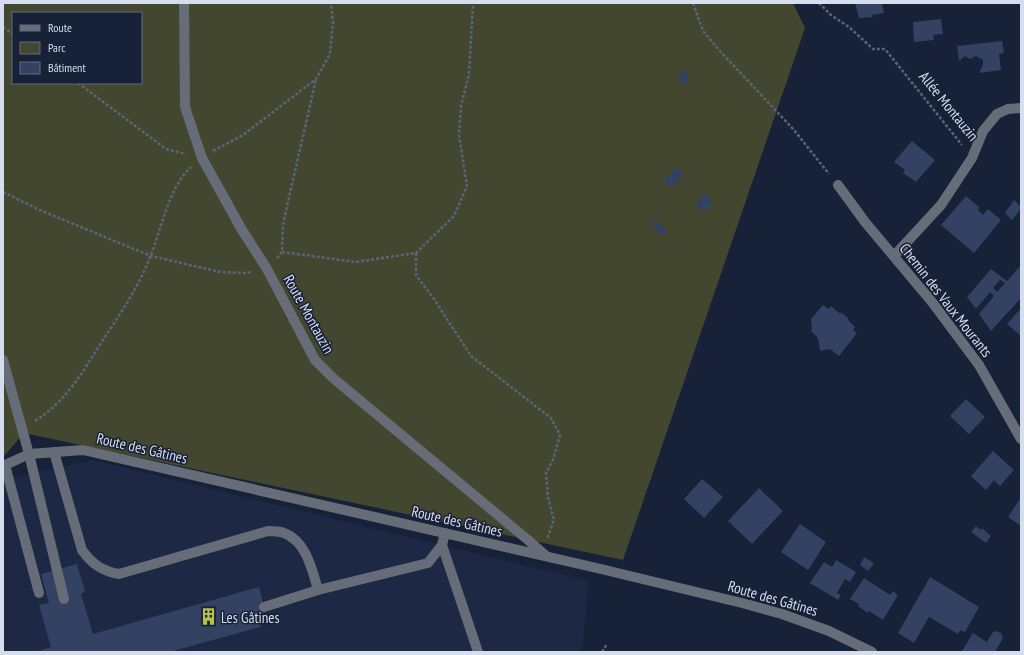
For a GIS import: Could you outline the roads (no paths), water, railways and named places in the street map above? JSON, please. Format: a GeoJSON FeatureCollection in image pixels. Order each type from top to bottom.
{"type":"FeatureCollection","features":[{"type":"Feature","properties":{"kind":"street","name":"Route Montauzin"},"geometry":{"type":"LineString","coordinates":[[184,3],[185,107],[202,158],[242,230],[267,269],[315,360],[333,378],[547,557]]}},
{"type":"Feature","properties":{"kind":"street","name":"Allée Montauzin"},"geometry":{"type":"LineString","coordinates":[[894,256],[941,205],[972,158],[983,132],[997,114],[1008,109],[1021,108]]}},
{"type":"Feature","properties":{"kind":"street","name":"Chemin des Vaux Mourants"},"geometry":{"type":"LineString","coordinates":[[838,185],[865,222],[932,302],[979,365],[1021,439]]}},
{"type":"Feature","properties":{"kind":"street"},"geometry":{"type":"LineString","coordinates":[[3,360],[29,454],[64,598]]}},
{"type":"Feature","properties":{"kind":"street","name":"Route des Gâtines"},"geometry":{"type":"LineString","coordinates":[[29,454],[83,450],[445,533],[782,614],[829,631],[872,652]]}},
{"type":"Feature","properties":{"kind":"street"},"geometry":{"type":"LineString","coordinates":[[54,452],[82,550],[89,560],[98,568],[107,572],[119,574],[268,531],[282,532],[291,536],[301,545],[318,590]]}},
{"type":"Feature","properties":{"kind":"street"},"geometry":{"type":"LineString","coordinates":[[29,454],[4,465],[39,592]]}},
{"type":"Feature","properties":{"kind":"street"},"geometry":{"type":"LineString","coordinates":[[264,607],[318,590],[428,563],[442,545],[445,533]]}},
{"type":"Feature","properties":{"kind":"street"},"geometry":{"type":"LineString","coordinates":[[442,545],[478,652]]}},
{"type":"Feature","properties":{"kind":"place","name":"Les Gâtines"},"geometry":{"type":"Point","coordinates":[208,617]}}]}
